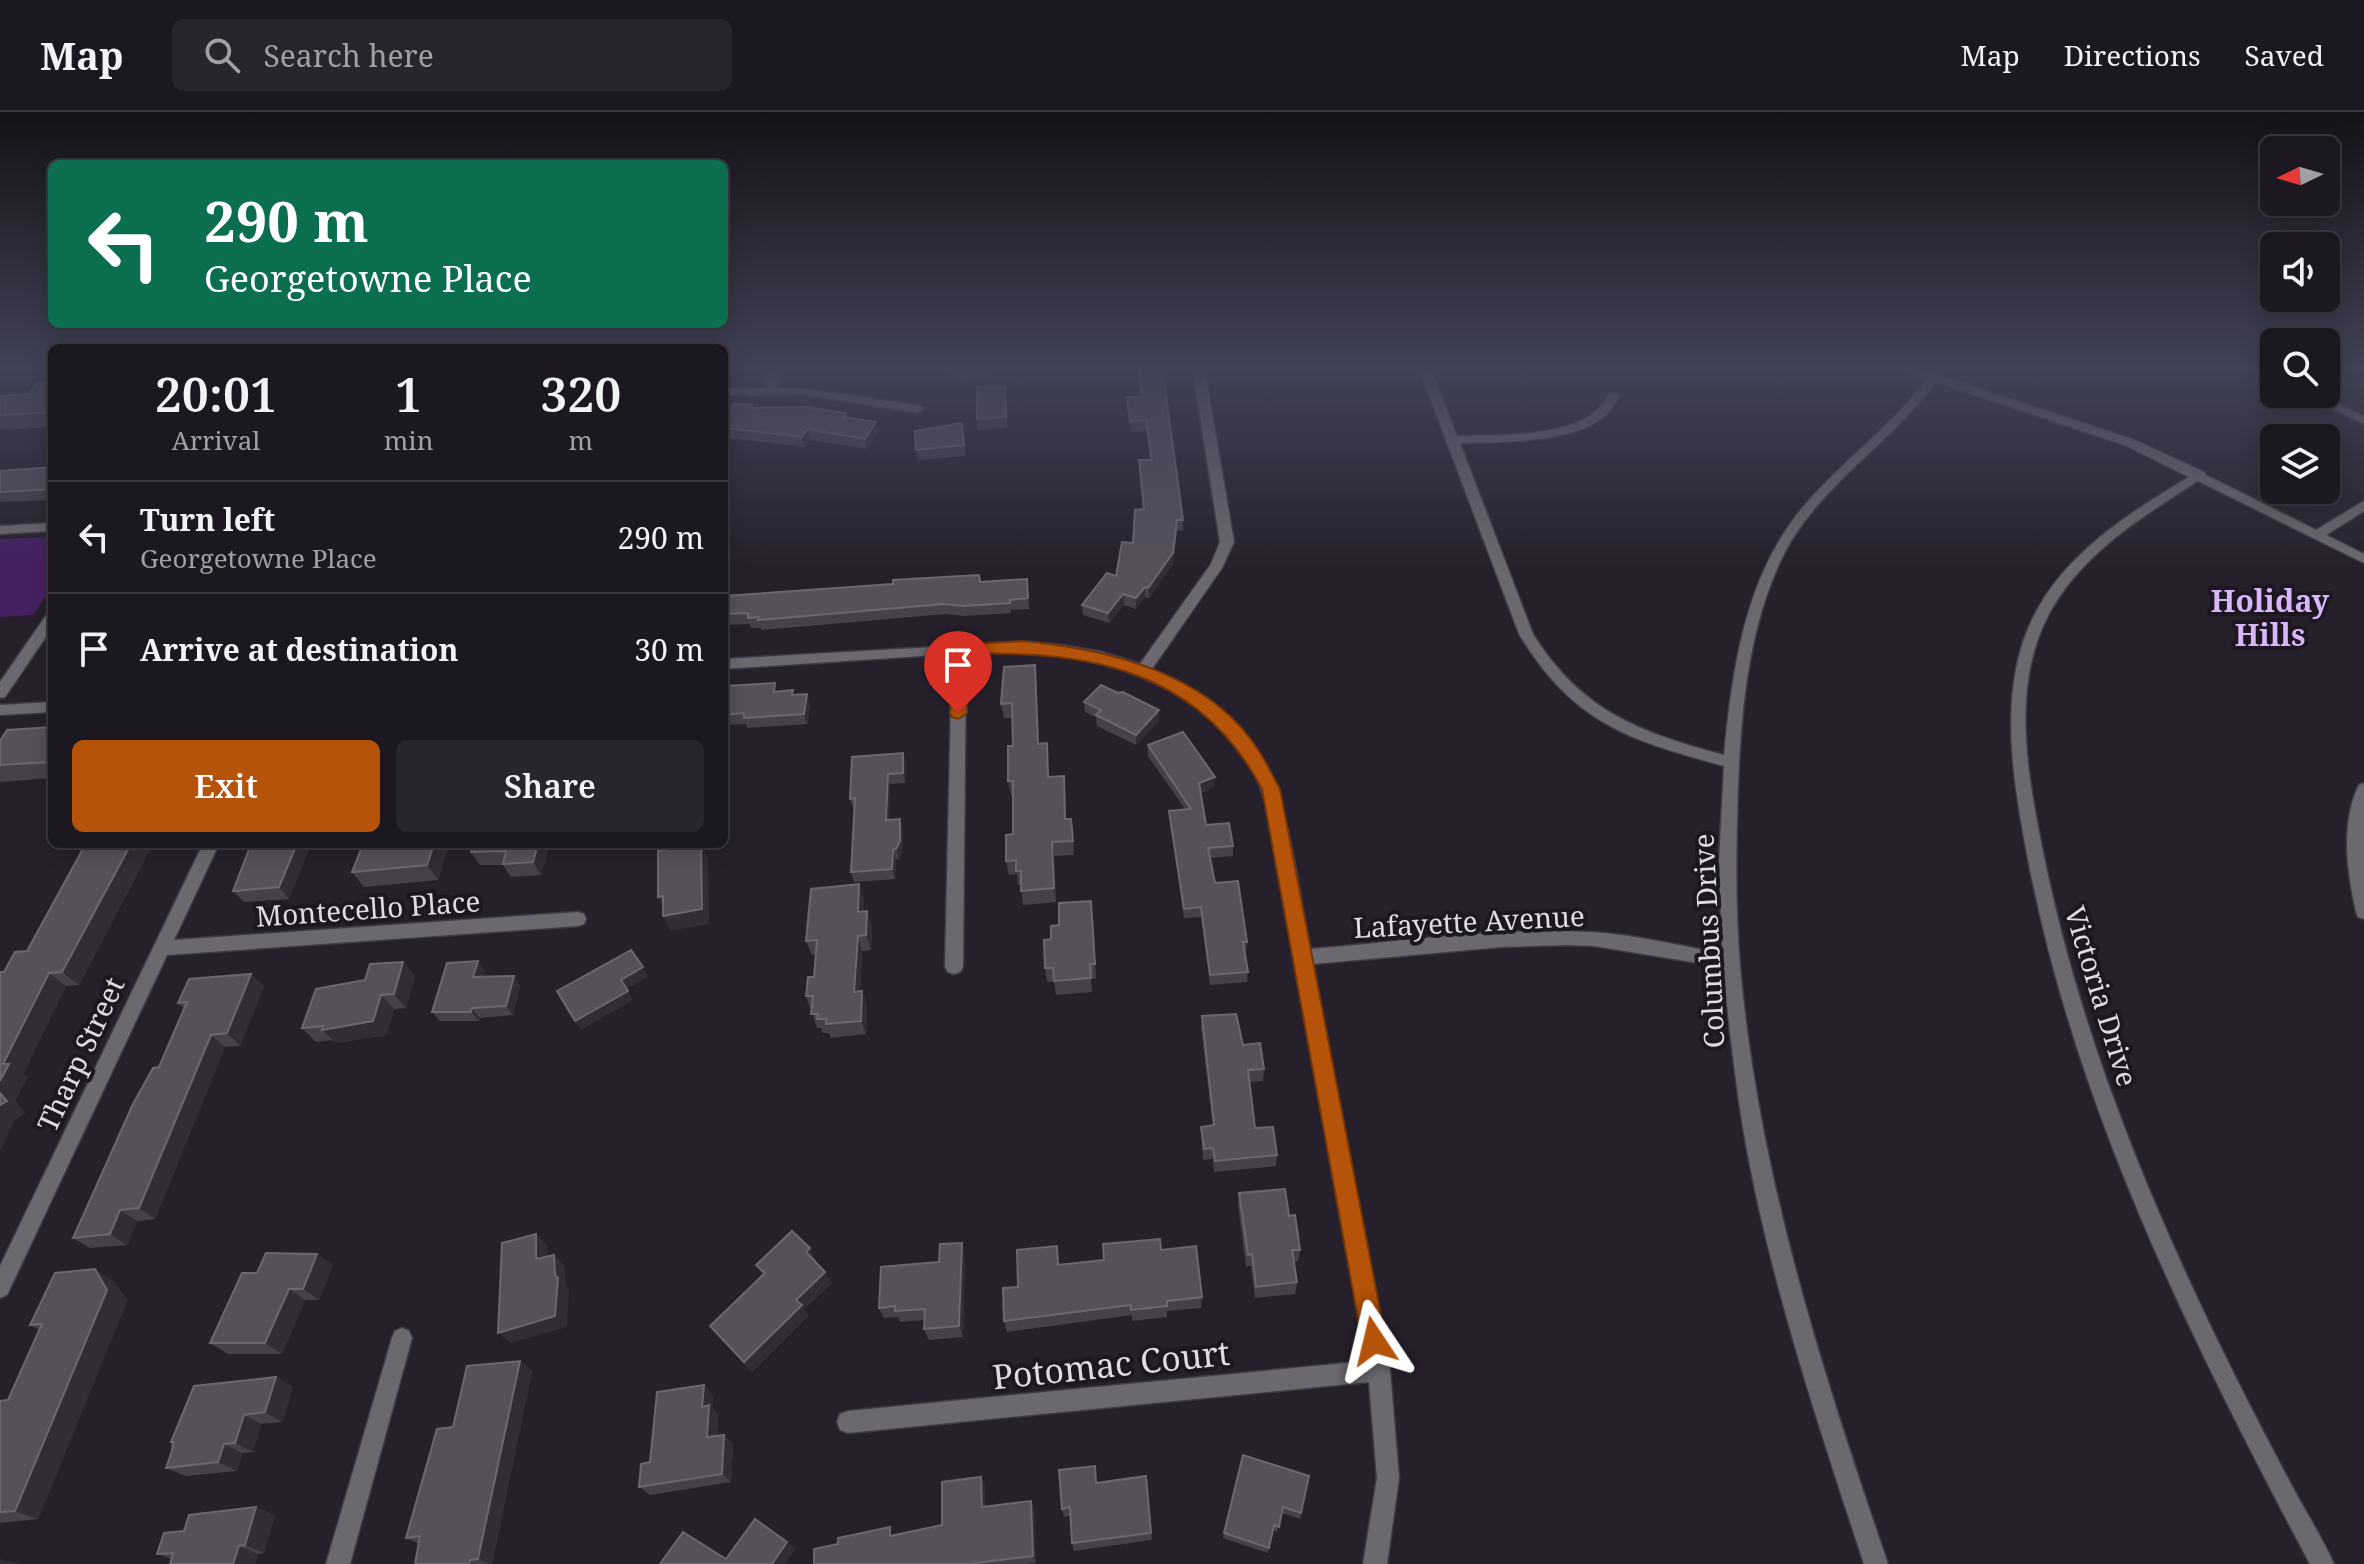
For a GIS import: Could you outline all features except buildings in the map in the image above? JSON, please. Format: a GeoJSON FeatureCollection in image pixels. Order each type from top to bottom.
{"type":"FeatureCollection","features":[{"type":"Feature","properties":{"kind":"street"},"geometry":{"type":"LineString","coordinates":[[1144,670],[1217,565],[1227,542],[1209,434]]}},
{"type":"Feature","properties":{"kind":"street"},"geometry":{"type":"LineString","coordinates":[[1450,434],[1526,634],[1549,672],[1583,705],[1611,723],[1655,742],[1732,763]]}},
{"type":"Feature","properties":{"kind":"street"},"geometry":{"type":"LineString","coordinates":[[1452,440],[1536,434]]}},
{"type":"Feature","properties":{"kind":"street","name":"Columbus Drive"},"geometry":{"type":"LineString","coordinates":[[1876,1564],[1817,1385],[1771,1218],[1744,1084],[1729,961],[1726,854],[1732,763],[1748,632],[1777,554],[1812,503],[1885,434]]}},
{"type":"Feature","properties":{"kind":"street"},"geometry":{"type":"LineString","coordinates":[[2108,434],[2200,475],[2364,559]]}},
{"type":"Feature","properties":{"kind":"street","name":"Victoria Drive"},"geometry":{"type":"LineString","coordinates":[[2200,475],[2108,536],[2084,556],[2054,593],[2036,626],[2020,683],[2018,745],[2033,846],[2049,922],[2103,1100],[2154,1226],[2206,1341],[2322,1564]]}},
{"type":"Feature","properties":{"kind":"street"},"geometry":{"type":"LineString","coordinates":[[2318,534],[2364,505]]}},
{"type":"Feature","properties":{"kind":"street"},"geometry":{"type":"LineString","coordinates":[[0,530],[48,527]]}},
{"type":"Feature","properties":{"kind":"street"},"geometry":{"type":"LineString","coordinates":[[0,693],[48,623]]}},
{"type":"Feature","properties":{"kind":"street"},"geometry":{"type":"LineString","coordinates":[[954,967],[959,649]]}},
{"type":"Feature","properties":{"kind":"street"},"geometry":{"type":"LineString","coordinates":[[728,664],[959,649],[1058,649],[1144,670],[1183,690],[1212,710],[1239,737],[1261,769],[1276,809],[1306,957],[1379,1370],[1388,1478],[1375,1564]]}},
{"type":"Feature","properties":{"kind":"street"},"geometry":{"type":"LineString","coordinates":[[0,710],[48,707]]}},
{"type":"Feature","properties":{"kind":"street"},"geometry":{"type":"LineString","coordinates":[[2364,789],[2354,834],[2357,878],[2364,912]]}},
{"type":"Feature","properties":{"kind":"street","name":"Tharp Street"},"geometry":{"type":"LineString","coordinates":[[0,1288],[209,848]]}},
{"type":"Feature","properties":{"kind":"street","name":"Montecello Place"},"geometry":{"type":"LineString","coordinates":[[162,948],[578,919]]}},
{"type":"Feature","properties":{"kind":"street","name":"Lafayette Avenue"},"geometry":{"type":"LineString","coordinates":[[1306,957],[1502,940],[1568,938],[1616,942],[1729,961]]}},
{"type":"Feature","properties":{"kind":"street"},"geometry":{"type":"LineString","coordinates":[[338,1564],[402,1338]]}},
{"type":"Feature","properties":{"kind":"street","name":"Potomac Court"},"geometry":{"type":"LineString","coordinates":[[848,1422],[1379,1370]]}},
{"type":"Feature","properties":{"kind":"shaded area"},"geometry":{"type":"Polygon","coordinates":[[[48,537],[48,593],[33,615],[0,617],[0,539],[48,537]]]}},
{"type":"Feature","properties":{"kind":"district","name":"Holiday Hills"},"geometry":{"type":"Point","coordinates":[2270,617]}},
{"type":"Feature","properties":{"kind":"route"},"geometry":{"type":"LineString","coordinates":[[958,713],[959,649],[1023,647],[1071,651],[1123,663],[1183,690],[1212,710],[1252,754],[1271,789],[1276,809],[1306,957],[1374,1341]]}}]}
